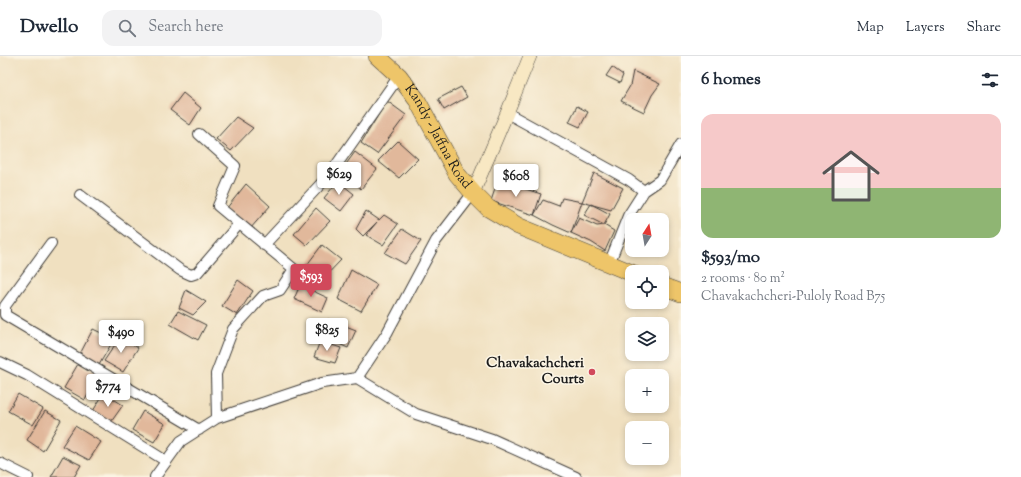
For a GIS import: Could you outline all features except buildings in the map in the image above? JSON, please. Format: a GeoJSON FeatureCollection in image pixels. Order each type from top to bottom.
{"type":"FeatureCollection","features":[{"type":"Feature","properties":{"kind":"highway","name":"Kandy - Jaffna Road"},"geometry":{"type":"LineString","coordinates":[[377,56],[399,76],[417,100],[457,174],[488,208],[518,226],[625,270]]}},
{"type":"Feature","properties":{"kind":"highway"},"geometry":{"type":"LineString","coordinates":[[669,289],[681,293]]}},
{"type":"Feature","properties":{"kind":"main road"},"geometry":{"type":"LineString","coordinates":[[473,193],[508,113],[530,56]]}},
{"type":"Feature","properties":{"kind":"street"},"geometry":{"type":"LineString","coordinates":[[264,245],[330,174],[399,76]]}},
{"type":"Feature","properties":{"kind":"street"},"geometry":{"type":"LineString","coordinates":[[508,113],[629,180],[644,191]]}},
{"type":"Feature","properties":{"kind":"street"},"geometry":{"type":"LineString","coordinates":[[199,134],[235,166],[218,206],[294,269],[280,290],[263,296],[233,329],[216,374],[217,418]]}},
{"type":"Feature","properties":{"kind":"street"},"geometry":{"type":"LineString","coordinates":[[610,264],[628,216],[644,191],[660,180],[681,144]]}},
{"type":"Feature","properties":{"kind":"street"},"geometry":{"type":"LineString","coordinates":[[357,378],[386,333],[436,241],[473,193]]}},
{"type":"Feature","properties":{"kind":"street"},"geometry":{"type":"LineString","coordinates":[[80,195],[180,270],[191,275],[197,273],[239,224]]}},
{"type":"Feature","properties":{"kind":"street"},"geometry":{"type":"LineString","coordinates":[[52,243],[5,306],[5,315],[199,430]]}},
{"type":"Feature","properties":{"kind":"street"},"geometry":{"type":"LineString","coordinates":[[0,362],[27,375],[166,461]]}},
{"type":"Feature","properties":{"kind":"street"},"geometry":{"type":"LineString","coordinates":[[155,477],[181,441],[217,418],[322,383],[357,378],[416,414],[492,439],[576,477]]}},
{"type":"Feature","properties":{"kind":"street"},"geometry":{"type":"LineString","coordinates":[[0,463],[28,477]]}},
{"type":"Feature","properties":{"kind":"place","name":"Chavakachcheri Courts"},"geometry":{"type":"Point","coordinates":[592,372]}}]}
